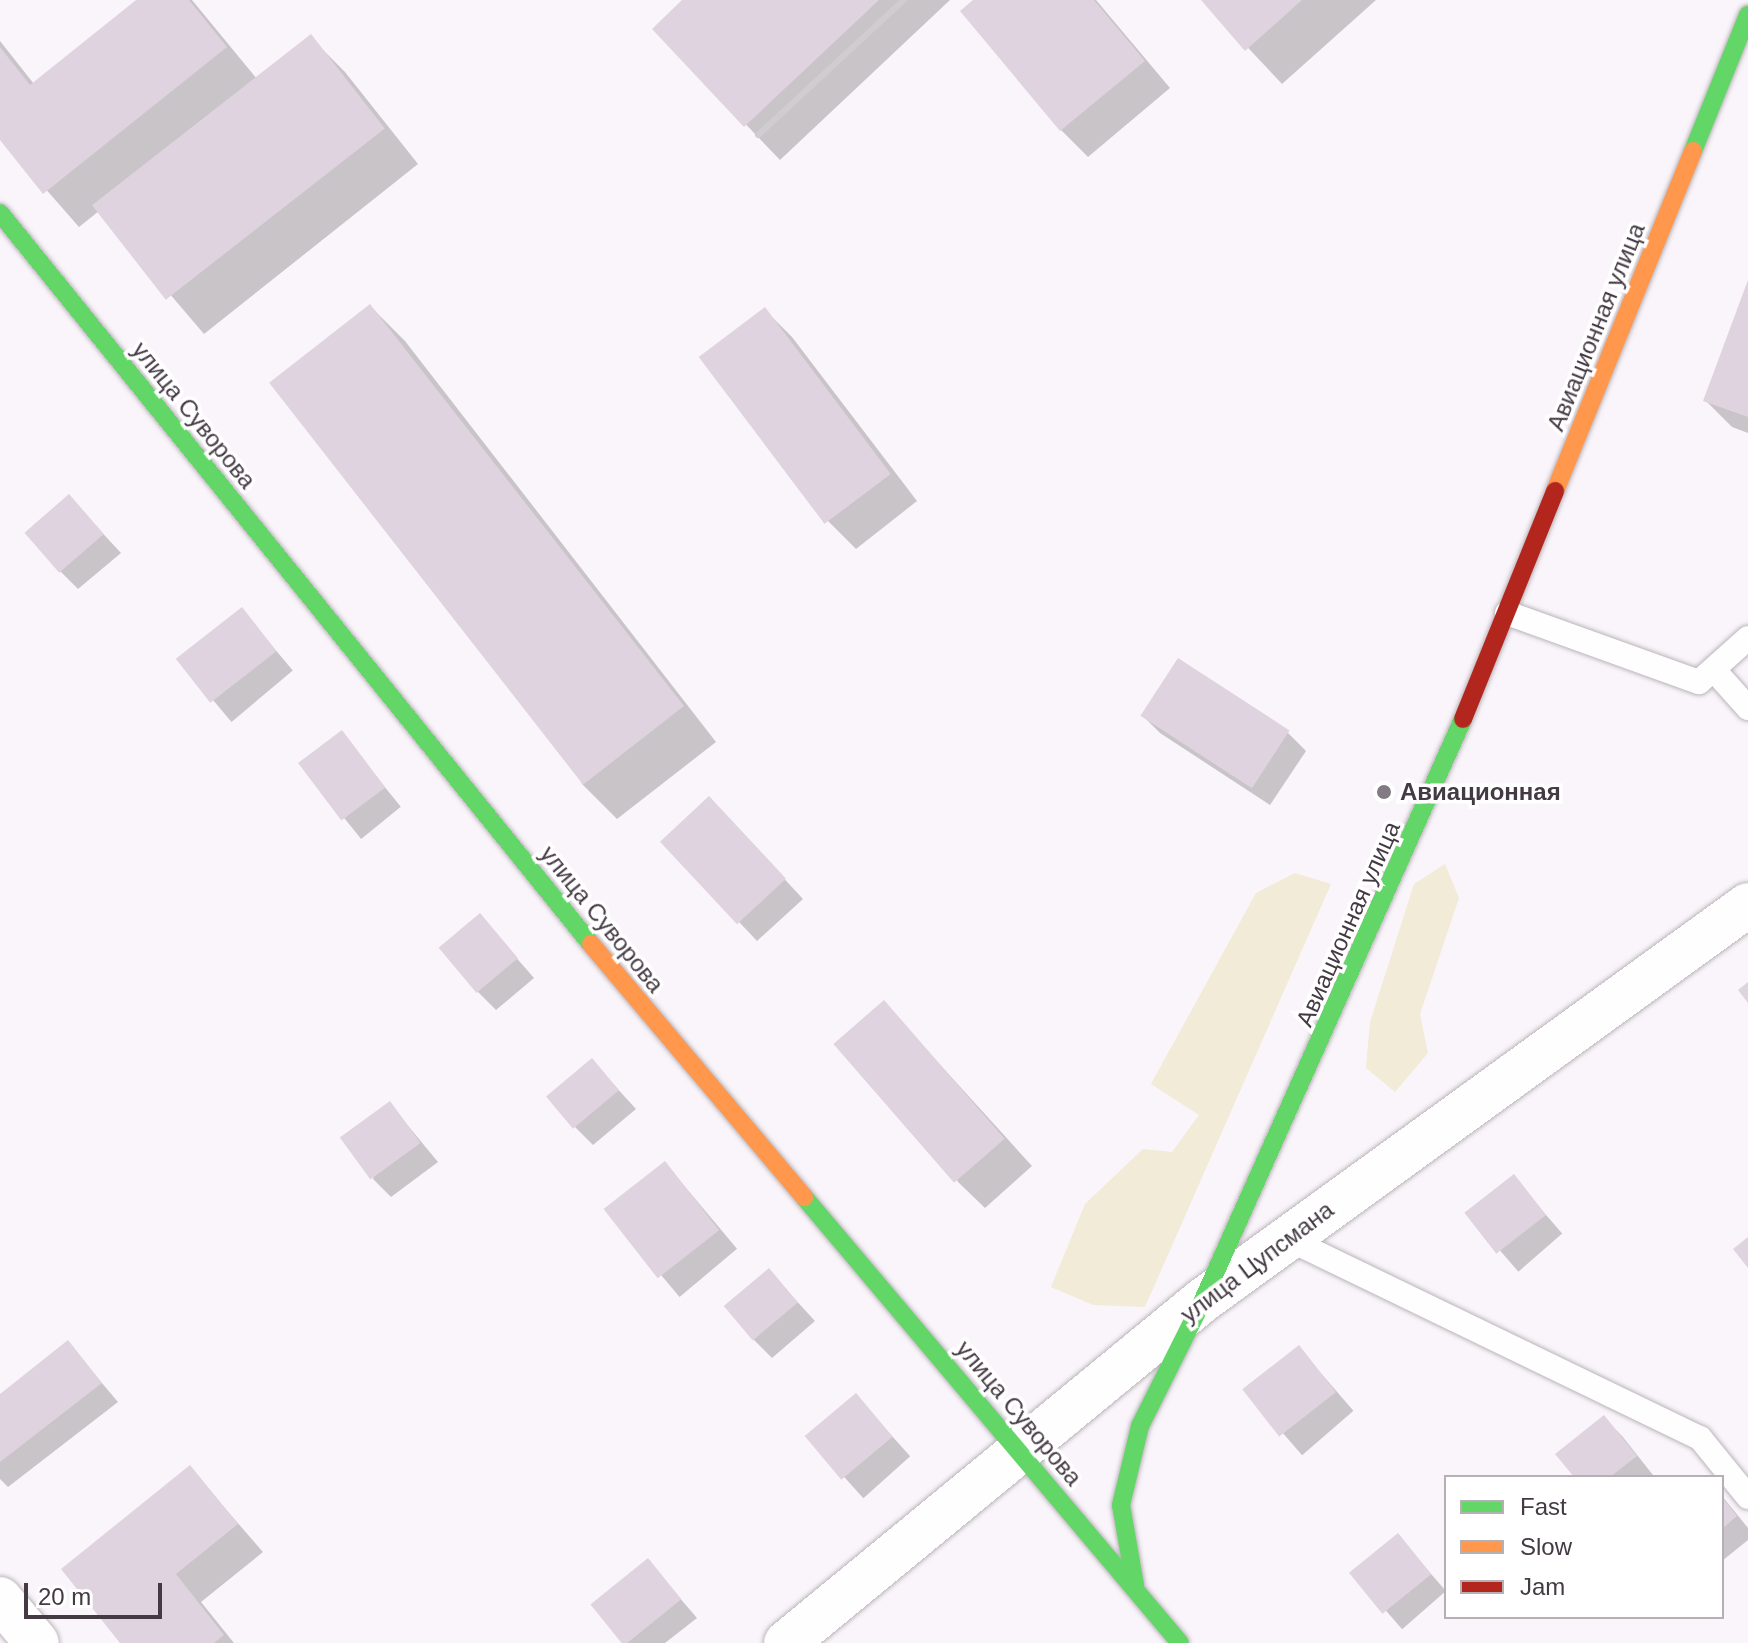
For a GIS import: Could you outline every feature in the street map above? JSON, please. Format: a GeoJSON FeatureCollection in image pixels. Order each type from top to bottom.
{"type":"FeatureCollection","features":[{"type":"Feature","properties":{"kind":"main road","name":"Авиационная улица"},"geometry":{"type":"LineString","coordinates":[[1135,1585],[1121,1505],[1140,1426],[1203,1300],[1437,784],[1748,15]]}},
{"type":"Feature","properties":{"kind":"main road","name":"улица Суворова"},"geometry":{"type":"LineString","coordinates":[[0,213],[600,956],[1135,1585],[1180,1643]]}},
{"type":"Feature","properties":{"kind":"street","name":"улица Цупсмана"},"geometry":{"type":"LineString","coordinates":[[786,1643],[1203,1300],[1748,905]]}},
{"type":"Feature","properties":{"kind":"street"},"geometry":{"type":"LineString","coordinates":[[0,1599],[37,1643]]}},
{"type":"Feature","properties":{"kind":"lane"},"geometry":{"type":"LineString","coordinates":[[1507,613],[1699,682],[1748,638]]}},
{"type":"Feature","properties":{"kind":"lane"},"geometry":{"type":"LineString","coordinates":[[1714,670],[1748,708]]}},
{"type":"Feature","properties":{"kind":"lane"},"geometry":{"type":"LineString","coordinates":[[1286,1238],[1700,1438],[1748,1497]]}},
{"type":"Feature","properties":{"kind":"shaded area"},"geometry":{"type":"Polygon","coordinates":[[[1445,864],[1459,898],[1420,1014],[1428,1053],[1395,1092],[1366,1068],[1370,1022],[1414,884],[1445,864]]]}},
{"type":"Feature","properties":{"kind":"shaded area"},"geometry":{"type":"Polygon","coordinates":[[[1295,873],[1331,884],[1145,1307],[1093,1305],[1051,1287],[1085,1204],[1143,1149],[1172,1152],[1199,1115],[1151,1084],[1256,893],[1295,873]]]}},
{"type":"Feature","properties":{"kind":"building"},"geometry":{"type":"Polygon","coordinates":[[[136,0],[189,0],[227,47],[43,194],[0,140],[0,47],[30,85],[136,0]]]}},
{"type":"Feature","properties":{"kind":"building"},"geometry":{"type":"Polygon","coordinates":[[[682,0],[879,0],[744,127],[652,29],[682,0]]]}},
{"type":"Feature","properties":{"kind":"building"},"geometry":{"type":"Polygon","coordinates":[[[973,0],[1094,0],[1145,61],[1060,131],[960,11],[973,0]]]}},
{"type":"Feature","properties":{"kind":"building"},"geometry":{"type":"Polygon","coordinates":[[[1201,0],[1302,0],[1245,51],[1201,0]]]}},
{"type":"Feature","properties":{"kind":"building"},"geometry":{"type":"Polygon","coordinates":[[[311,34],[385,129],[166,300],[92,205],[311,34]]]}},
{"type":"Feature","properties":{"kind":"building"},"geometry":{"type":"Polygon","coordinates":[[[1748,280],[1748,417],[1703,401],[1748,280]]]}},
{"type":"Feature","properties":{"kind":"building"},"geometry":{"type":"Polygon","coordinates":[[[370,304],[684,706],[583,785],[269,383],[370,304]]]}},
{"type":"Feature","properties":{"kind":"building"},"geometry":{"type":"Polygon","coordinates":[[[765,307],[891,474],[824,524],[699,357],[765,307]]]}},
{"type":"Feature","properties":{"kind":"building"},"geometry":{"type":"Polygon","coordinates":[[[69,494],[104,534],[59,573],[24,533],[69,494]]]}},
{"type":"Feature","properties":{"kind":"building"},"geometry":{"type":"Polygon","coordinates":[[[242,607],[276,651],[210,703],[176,659],[242,607]]]}},
{"type":"Feature","properties":{"kind":"building"},"geometry":{"type":"Polygon","coordinates":[[[1178,658],[1290,730],[1252,788],[1140,716],[1178,658]]]}},
{"type":"Feature","properties":{"kind":"building"},"geometry":{"type":"Polygon","coordinates":[[[342,730],[385,788],[341,821],[298,763],[342,730]]]}},
{"type":"Feature","properties":{"kind":"building"},"geometry":{"type":"Polygon","coordinates":[[[709,796],[786,879],[737,924],[660,842],[709,796]]]}},
{"type":"Feature","properties":{"kind":"building"},"geometry":{"type":"Polygon","coordinates":[[[480,913],[518,958],[477,993],[439,948],[480,913]]]}},
{"type":"Feature","properties":{"kind":"building"},"geometry":{"type":"Polygon","coordinates":[[[1748,982],[1748,1003],[1738,990],[1748,982]]]}},
{"type":"Feature","properties":{"kind":"building"},"geometry":{"type":"Polygon","coordinates":[[[884,1000],[1005,1139],[954,1183],[833,1044],[884,1000]]]}},
{"type":"Feature","properties":{"kind":"building"},"geometry":{"type":"Polygon","coordinates":[[[592,1058],[619,1090],[573,1129],[546,1097],[592,1058]]]}},
{"type":"Feature","properties":{"kind":"building"},"geometry":{"type":"Polygon","coordinates":[[[390,1101],[421,1143],[370,1180],[340,1137],[390,1101]]]}},
{"type":"Feature","properties":{"kind":"building"},"geometry":{"type":"Polygon","coordinates":[[[665,1161],[719,1230],[658,1278],[604,1209],[665,1161]]]}},
{"type":"Feature","properties":{"kind":"building"},"geometry":{"type":"Polygon","coordinates":[[[1514,1174],[1546,1215],[1496,1254],[1464,1213],[1514,1174]]]}},
{"type":"Feature","properties":{"kind":"building"},"geometry":{"type":"Polygon","coordinates":[[[1748,1237],[1748,1268],[1733,1249],[1748,1237]]]}},
{"type":"Feature","properties":{"kind":"building"},"geometry":{"type":"Polygon","coordinates":[[[769,1268],[798,1302],[753,1340],[724,1306],[769,1268]]]}},
{"type":"Feature","properties":{"kind":"building"},"geometry":{"type":"Polygon","coordinates":[[[68,1340],[102,1383],[0,1462],[0,1394],[68,1340]]]}},
{"type":"Feature","properties":{"kind":"building"},"geometry":{"type":"Polygon","coordinates":[[[1299,1345],[1336,1392],[1279,1437],[1242,1389],[1299,1345]]]}},
{"type":"Feature","properties":{"kind":"building"},"geometry":{"type":"Polygon","coordinates":[[[856,1393],[893,1437],[841,1480],[805,1436],[856,1393]]]}},
{"type":"Feature","properties":{"kind":"building"},"geometry":{"type":"Polygon","coordinates":[[[1604,1415],[1637,1456],[1613,1475],[1572,1475],[1555,1454],[1604,1415]]]}},
{"type":"Feature","properties":{"kind":"building"},"geometry":{"type":"Polygon","coordinates":[[[190,1465],[238,1524],[176,1574],[224,1635],[214,1643],[120,1643],[61,1569],[190,1465]]]}},
{"type":"Feature","properties":{"kind":"building"},"geometry":{"type":"Polygon","coordinates":[[[1724,1500],[1737,1516],[1724,1527],[1724,1500]]]}},
{"type":"Feature","properties":{"kind":"building"},"geometry":{"type":"Polygon","coordinates":[[[1398,1533],[1431,1574],[1382,1614],[1349,1573],[1398,1533]]]}},
{"type":"Feature","properties":{"kind":"building"},"geometry":{"type":"Polygon","coordinates":[[[648,1558],[681,1599],[627,1643],[622,1643],[590,1605],[648,1558]]]}},
{"type":"Feature","properties":{"kind":"railway"},"geometry":{"type":"LineString","coordinates":[[758,135],[904,0]]}},
{"type":"Feature","properties":{"kind":"traffic: fast"},"geometry":{"type":"LineString","coordinates":[[1693,151],[1748,15]]}},
{"type":"Feature","properties":{"kind":"traffic: fast"},"geometry":{"type":"LineString","coordinates":[[0,213],[591,944]]}},
{"type":"Feature","properties":{"kind":"traffic: fast"},"geometry":{"type":"LineString","coordinates":[[1135,1585],[1121,1505],[1140,1426],[1203,1300],[1463,719]]}},
{"type":"Feature","properties":{"kind":"traffic: fast"},"geometry":{"type":"LineString","coordinates":[[804,1197],[1180,1643]]}},
{"type":"Feature","properties":{"kind":"traffic: slow"},"geometry":{"type":"LineString","coordinates":[[1555,491],[1693,151]]}},
{"type":"Feature","properties":{"kind":"traffic: slow"},"geometry":{"type":"LineString","coordinates":[[591,944],[804,1197]]}},
{"type":"Feature","properties":{"kind":"traffic: jam"},"geometry":{"type":"LineString","coordinates":[[1463,719],[1555,491]]}},
{"type":"Feature","properties":{"kind":"place","name":"Авиационная"},"geometry":{"type":"Point","coordinates":[1384,792]}}]}
